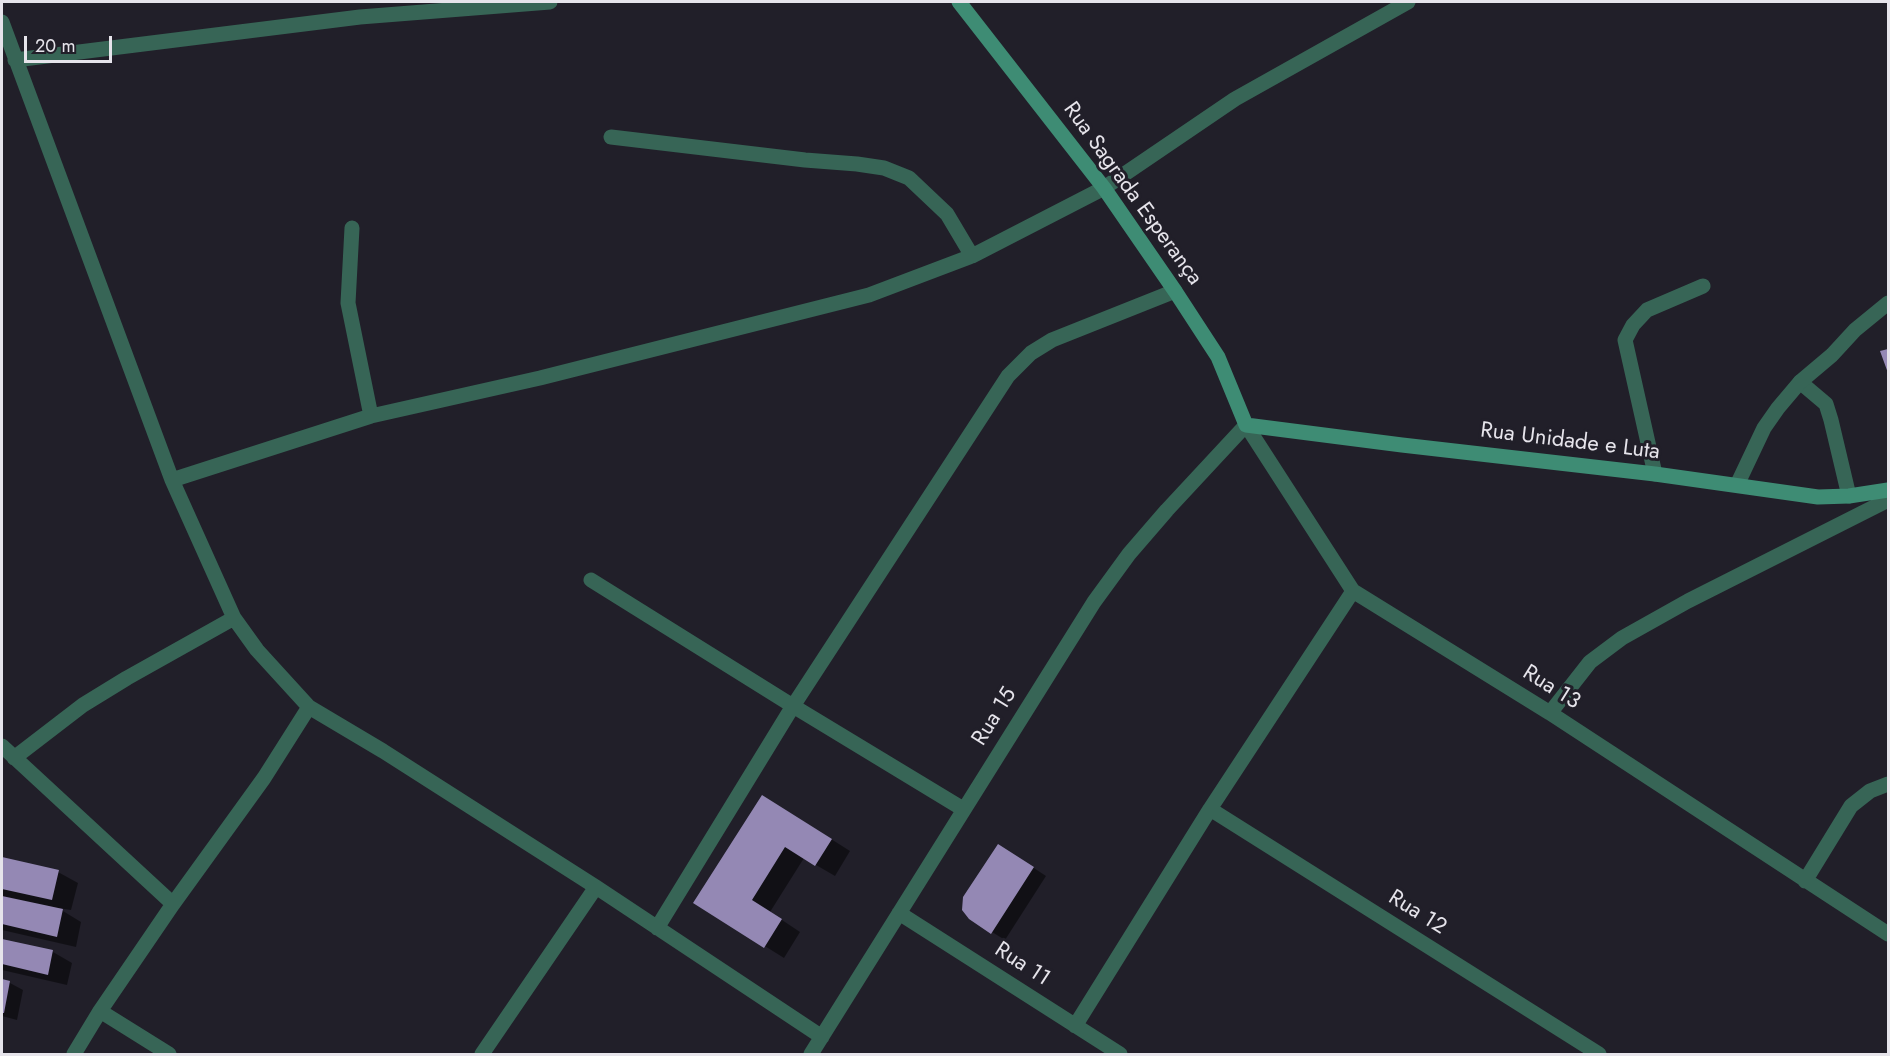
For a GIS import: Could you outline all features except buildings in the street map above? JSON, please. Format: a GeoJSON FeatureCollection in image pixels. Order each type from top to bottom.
{"type":"FeatureCollection","features":[{"type":"Feature","properties":{"kind":"street"},"geometry":{"type":"LineString","coordinates":[[15,60],[360,17],[550,2]]}},
{"type":"Feature","properties":{"kind":"street","name":"Rua Sagrada Esperança"},"geometry":{"type":"LineString","coordinates":[[959,2],[1104,188],[1175,291],[1218,357],[1246,425]]}},
{"type":"Feature","properties":{"kind":"street"},"geometry":{"type":"LineString","coordinates":[[172,480],[371,416],[551,375],[869,296],[972,256],[1104,188],[1235,99],[1408,2]]}},
{"type":"Feature","properties":{"kind":"street"},"geometry":{"type":"LineString","coordinates":[[2,22],[172,480],[234,618],[257,650],[309,707],[383,751],[596,887],[822,1036]]}},
{"type":"Feature","properties":{"kind":"street"},"geometry":{"type":"LineString","coordinates":[[611,137],[884,168],[909,178],[947,214],[972,256]]}},
{"type":"Feature","properties":{"kind":"street"},"geometry":{"type":"LineString","coordinates":[[352,228],[348,303],[371,416]]}},
{"type":"Feature","properties":{"kind":"street"},"geometry":{"type":"LineString","coordinates":[[1655,474],[1625,340],[1633,325],[1647,310],[1703,286]]}},
{"type":"Feature","properties":{"kind":"street"},"geometry":{"type":"LineString","coordinates":[[657,928],[793,706],[1008,375],[1030,352],[1052,340],[1175,291]]}},
{"type":"Feature","properties":{"kind":"street"},"geometry":{"type":"LineString","coordinates":[[1737,485],[1764,428],[1778,408],[1800,382],[1832,355],[1855,330],[1888,303]]}},
{"type":"Feature","properties":{"kind":"street"},"geometry":{"type":"LineString","coordinates":[[1800,382],[1826,405],[1849,496]]}},
{"type":"Feature","properties":{"kind":"street","name":"Rua Unidade e Luta"},"geometry":{"type":"LineString","coordinates":[[1246,425],[1818,496],[1849,496],[1888,490]]}},
{"type":"Feature","properties":{"kind":"street","name":"Rua 13"},"geometry":{"type":"LineString","coordinates":[[1246,425],[1353,591],[1550,713],[1888,934]]}},
{"type":"Feature","properties":{"kind":"street","name":"Rua 15"},"geometry":{"type":"LineString","coordinates":[[811,1054],[1094,602],[1167,510],[1246,425]]}},
{"type":"Feature","properties":{"kind":"street"},"geometry":{"type":"LineString","coordinates":[[1550,713],[1590,662],[1622,638],[1688,601],[1888,500]]}},
{"type":"Feature","properties":{"kind":"street"},"geometry":{"type":"LineString","coordinates":[[591,580],[963,809]]}},
{"type":"Feature","properties":{"kind":"street"},"geometry":{"type":"LineString","coordinates":[[1076,1026],[1210,809],[1353,591]]}},
{"type":"Feature","properties":{"kind":"street"},"geometry":{"type":"LineString","coordinates":[[14,758],[83,705],[234,618]]}},
{"type":"Feature","properties":{"kind":"street"},"geometry":{"type":"LineString","coordinates":[[74,1054],[100,1011],[173,904],[264,778],[309,707]]}},
{"type":"Feature","properties":{"kind":"street"},"geometry":{"type":"LineString","coordinates":[[2,746],[173,904]]}},
{"type":"Feature","properties":{"kind":"street"},"geometry":{"type":"LineString","coordinates":[[1805,881],[1851,806],[1870,791],[1888,784]]}},
{"type":"Feature","properties":{"kind":"street","name":"Rua 12"},"geometry":{"type":"LineString","coordinates":[[1210,809],[1599,1054]]}},
{"type":"Feature","properties":{"kind":"street"},"geometry":{"type":"LineString","coordinates":[[482,1054],[596,887]]}},
{"type":"Feature","properties":{"kind":"street","name":"Rua 11"},"geometry":{"type":"LineString","coordinates":[[899,913],[1120,1054]]}},
{"type":"Feature","properties":{"kind":"street"},"geometry":{"type":"LineString","coordinates":[[100,1011],[169,1054]]}}]}
